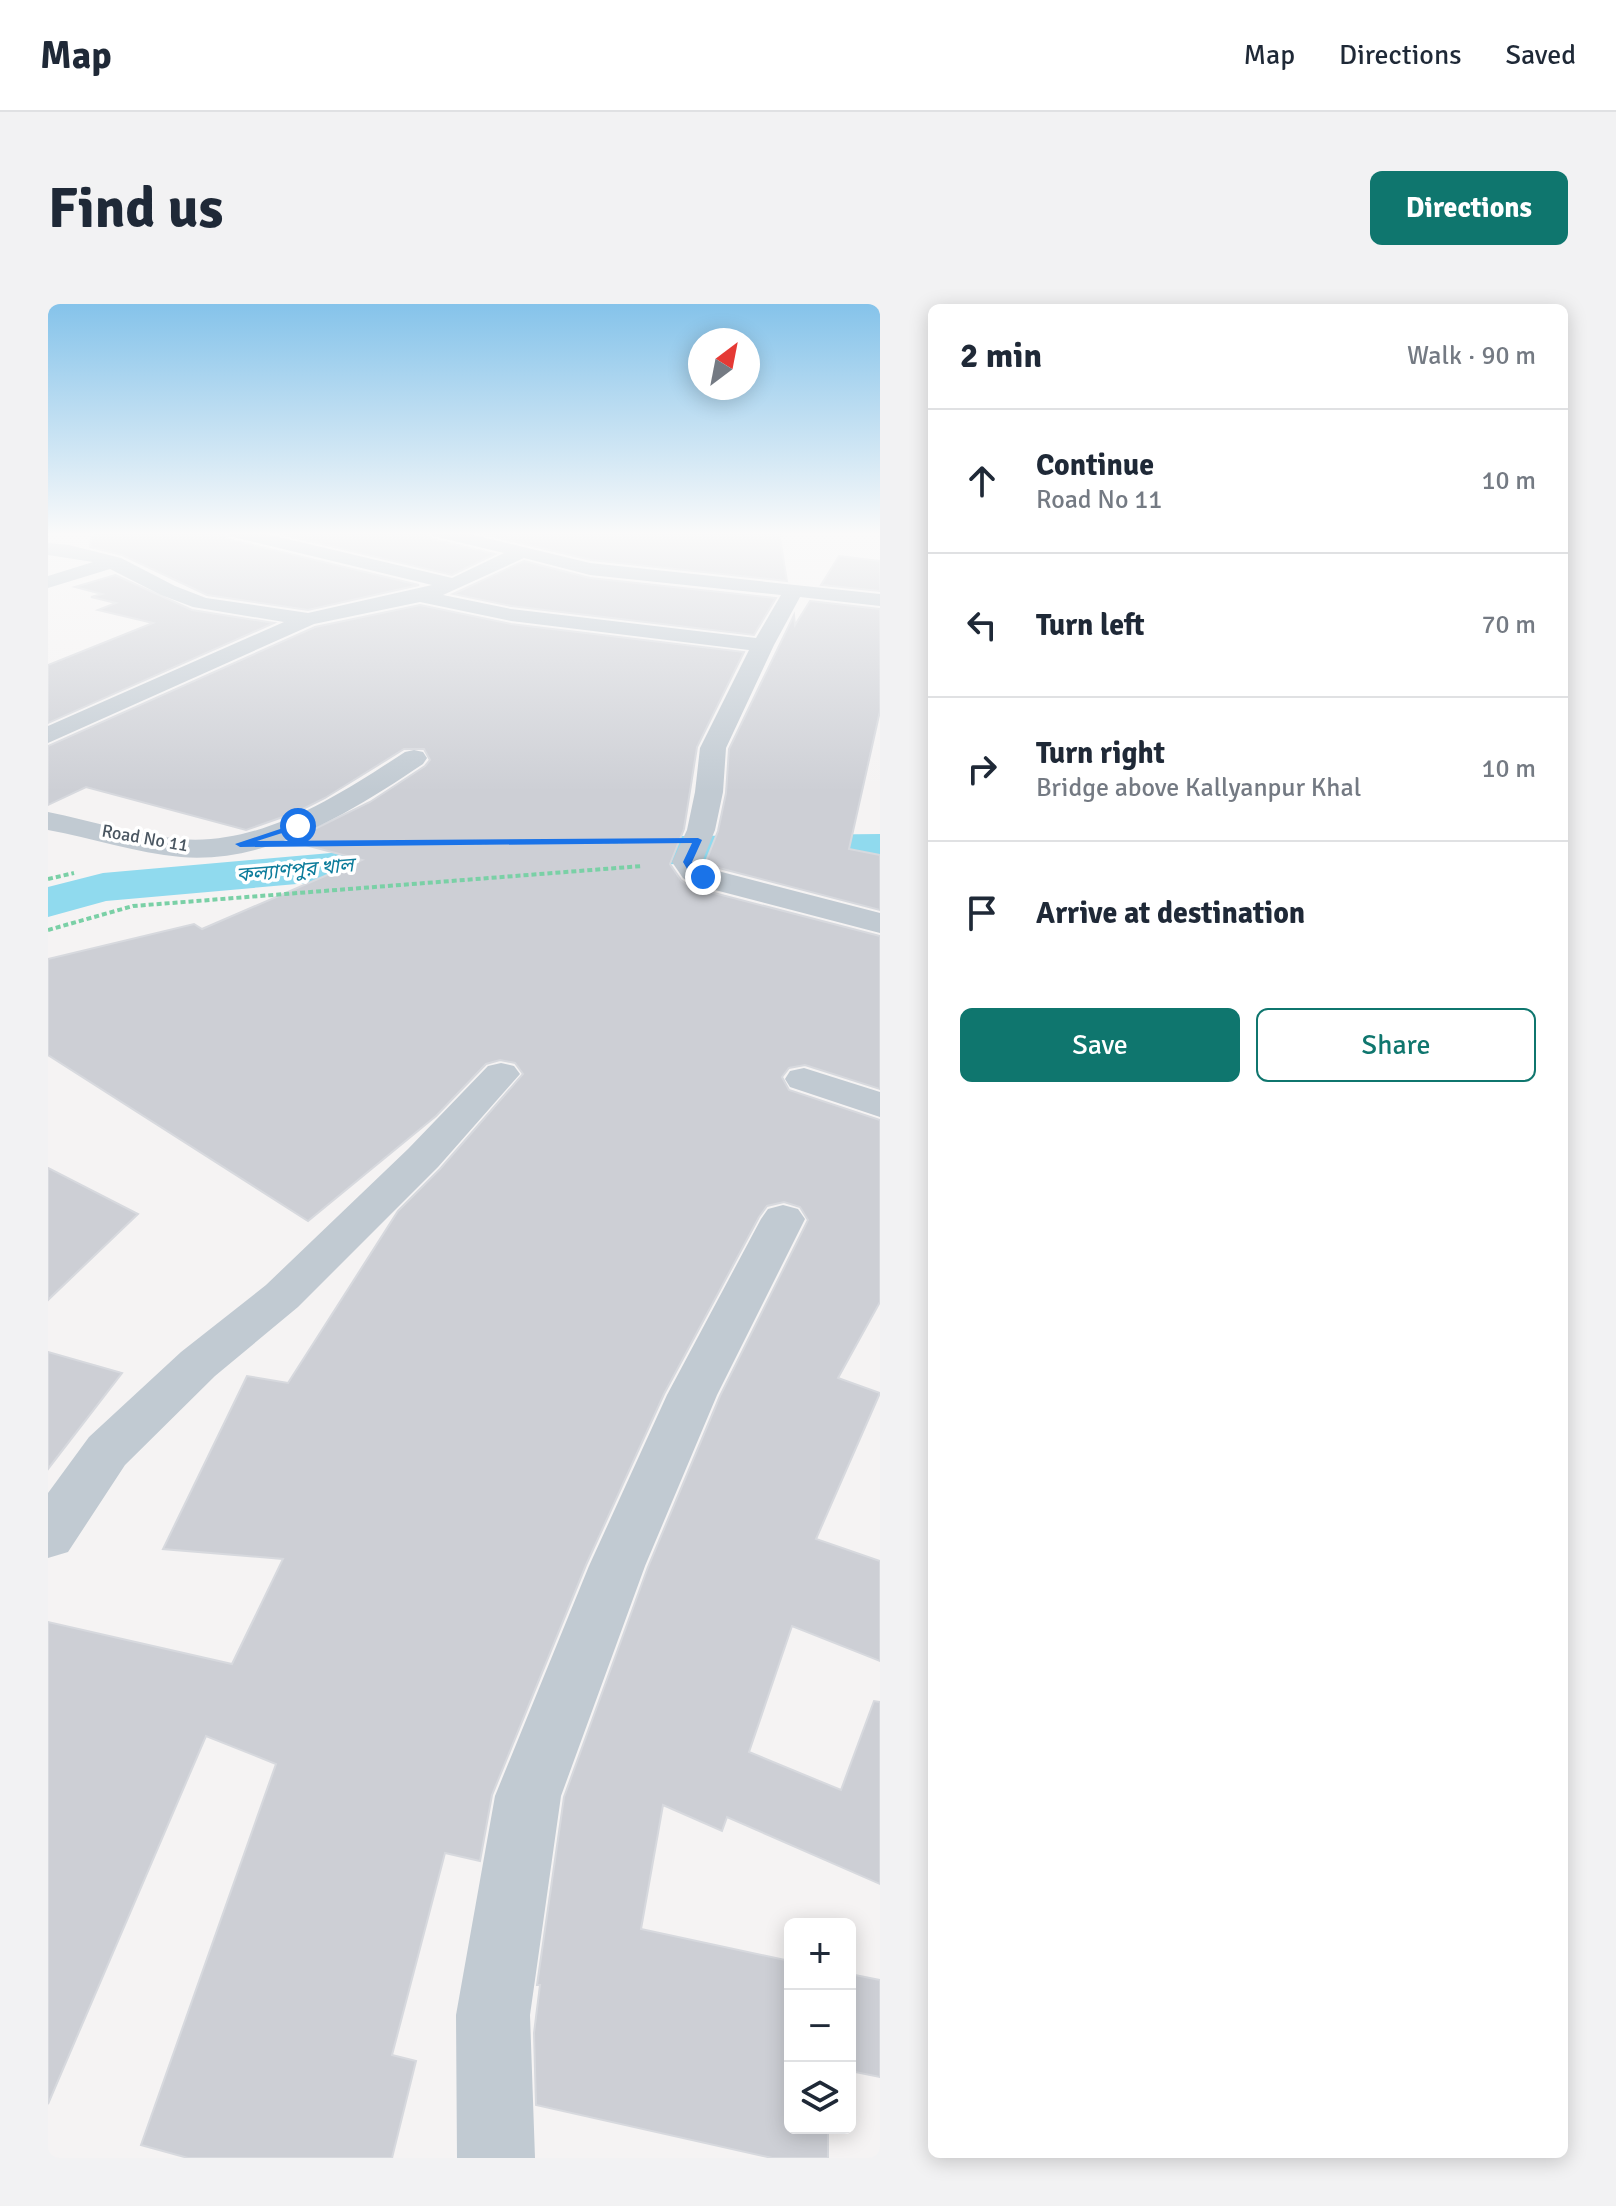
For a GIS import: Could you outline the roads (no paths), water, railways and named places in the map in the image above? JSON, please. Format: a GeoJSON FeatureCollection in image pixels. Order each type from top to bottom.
{"type":"FeatureCollection","features":[{"type":"Feature","properties":{"kind":"street"},"geometry":{"type":"LineString","coordinates":[[48,735],[308,619]]}},
{"type":"Feature","properties":{"kind":"street"},"geometry":{"type":"LineString","coordinates":[[541,619],[763,645]]}},
{"type":"Feature","properties":{"kind":"street"},"geometry":{"type":"LineString","coordinates":[[778,619],[713,748],[709,792],[695,844],[694,872],[703,877],[880,923]]}},
{"type":"Feature","properties":{"kind":"street","name":"Road No 11"},"geometry":{"type":"LineString","coordinates":[[48,821],[182,848],[240,844],[298,826],[414,758]]}},
{"type":"Feature","properties":{"kind":"street"},"geometry":{"type":"LineString","coordinates":[[48,1536],[107,1451],[198,1364],[282,1296],[423,1158],[501,1074]]}},
{"type":"Feature","properties":{"kind":"street"},"geometry":{"type":"LineString","coordinates":[[804,1079],[880,1105]]}},
{"type":"Feature","properties":{"kind":"street"},"geometry":{"type":"LineString","coordinates":[[496,2158],[493,2015],[528,1796],[617,1566],[686,1410],[783,1219]]}},
{"type":"Feature","properties":{"kind":"waterway","name":"কল্যাণপুর খাল"},"geometry":{"type":"LineString","coordinates":[[581,851],[880,848]]}},
{"type":"Feature","properties":{"kind":"waterway","name":"কল্যাণপুর খাল"},"geometry":{"type":"LineString","coordinates":[[48,902],[103,887],[444,857]]}}]}
